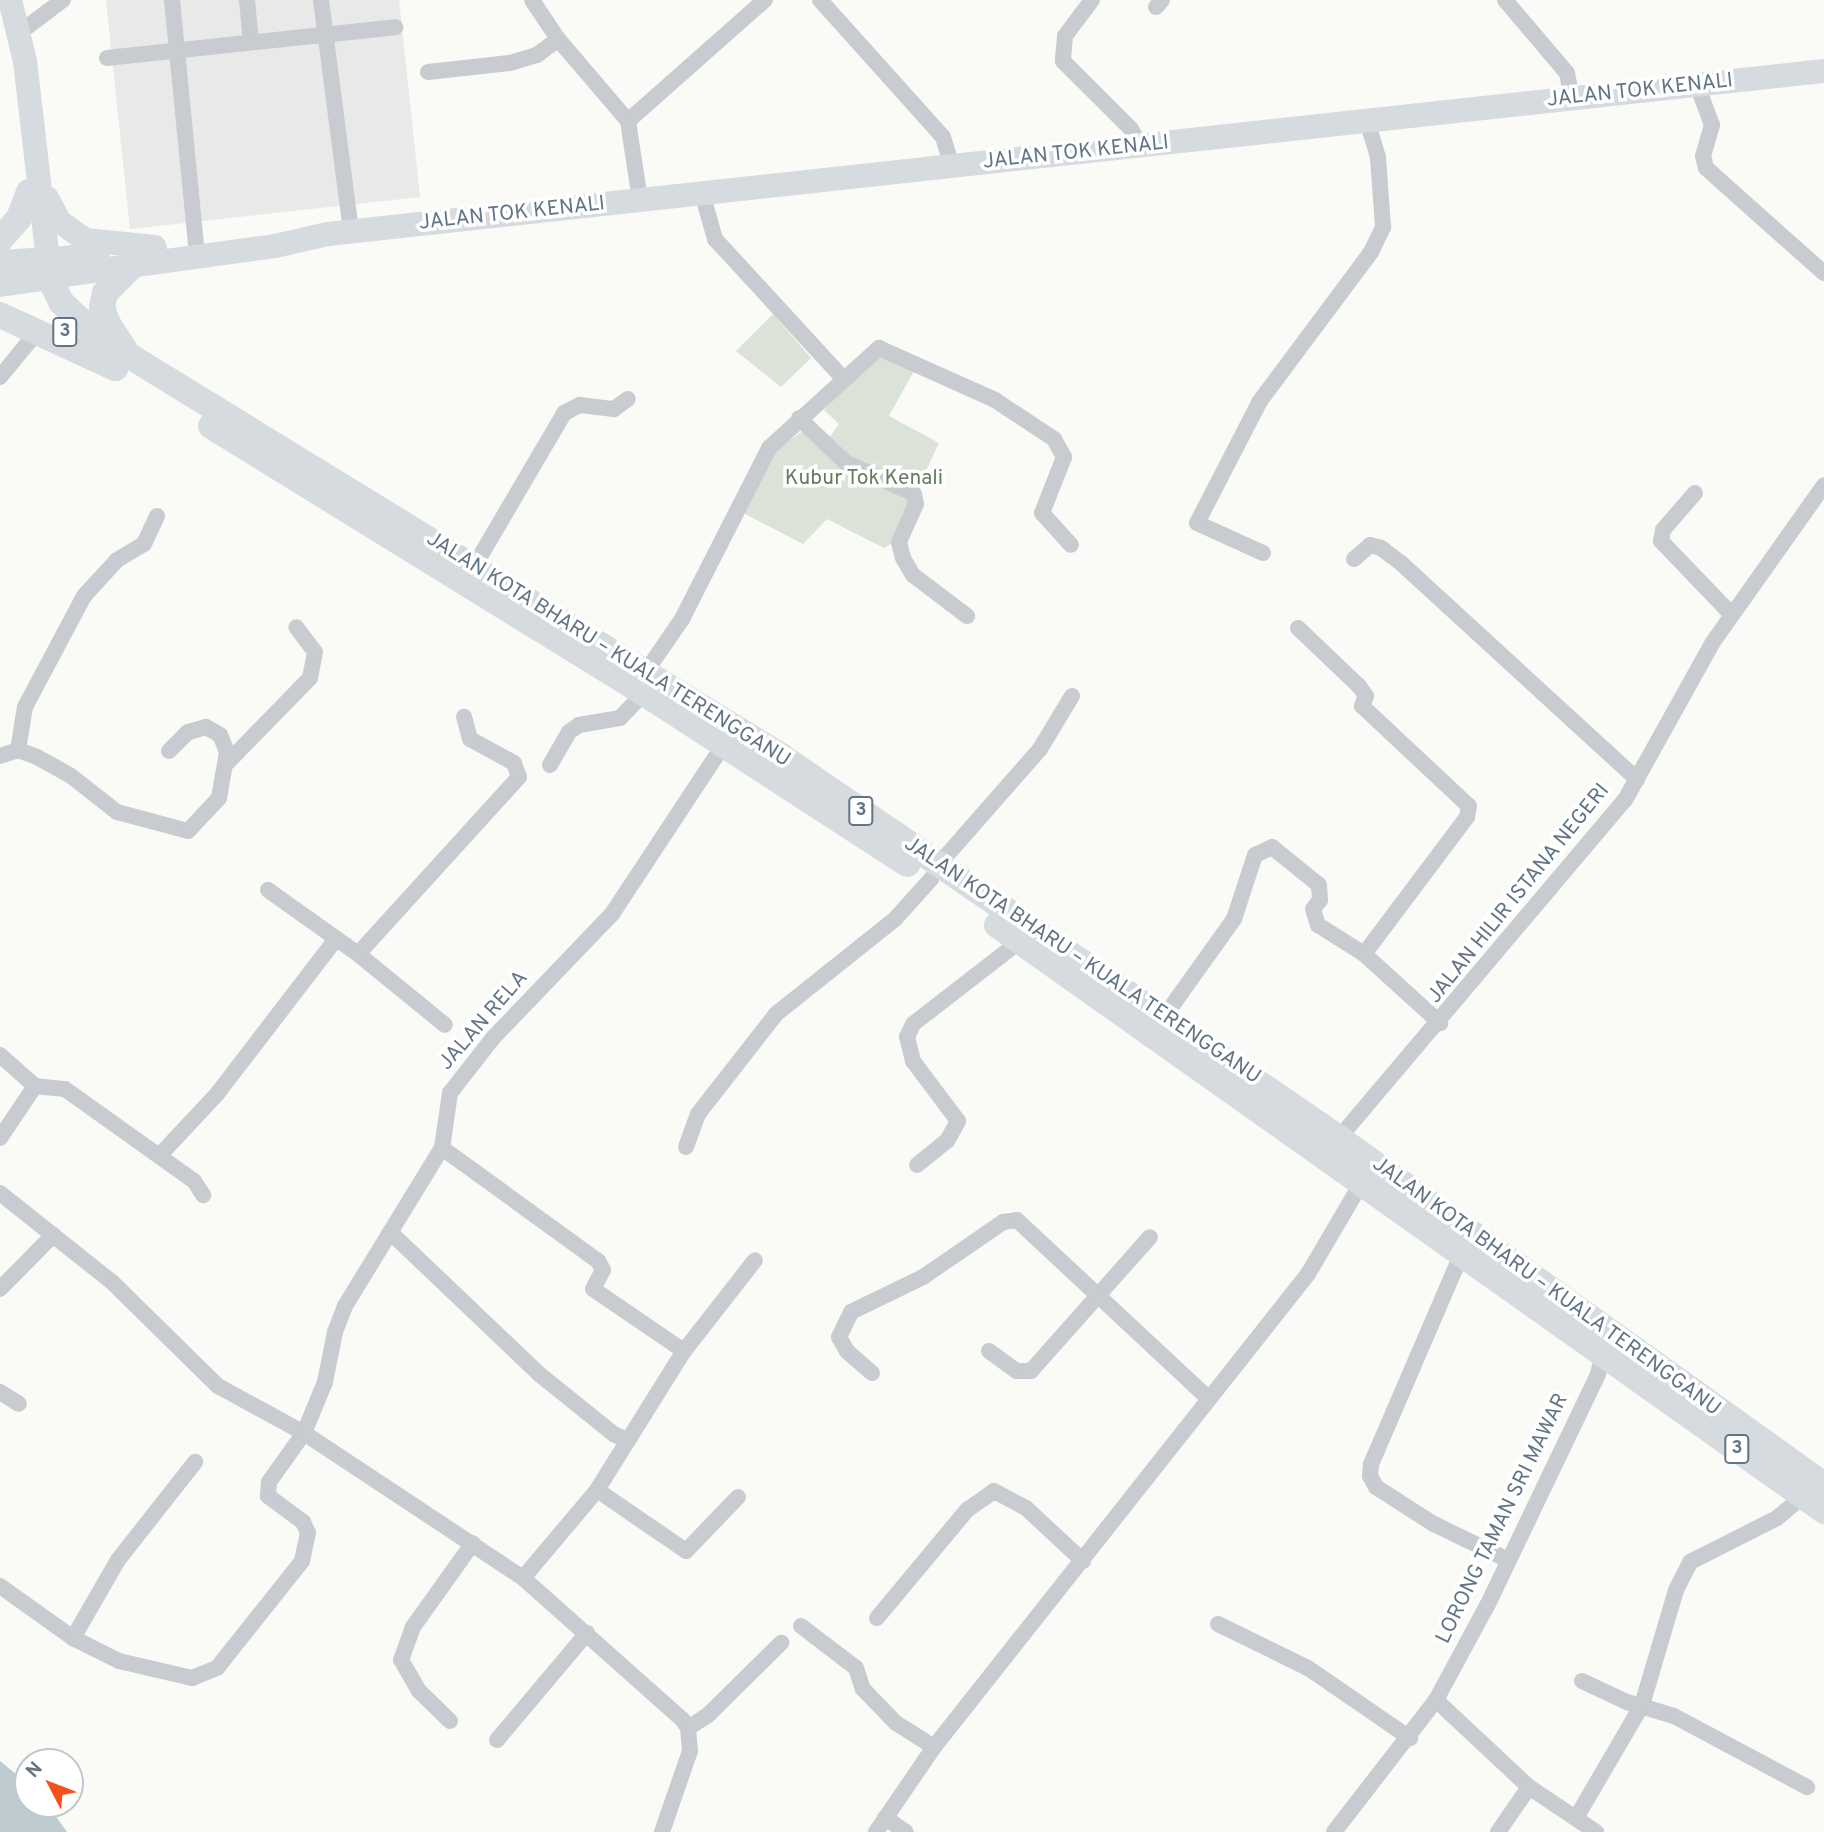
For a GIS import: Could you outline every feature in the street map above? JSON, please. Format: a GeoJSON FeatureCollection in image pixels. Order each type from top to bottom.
{"type":"FeatureCollection","features":[{"type":"Feature","properties":{"kind":"highway"},"geometry":{"type":"LineString","coordinates":[[0,240],[36,192]]}},
{"type":"Feature","properties":{"kind":"highway"},"geometry":{"type":"LineString","coordinates":[[0,263],[41,269]]}},
{"type":"Feature","properties":{"kind":"highway"},"geometry":{"type":"LineString","coordinates":[[123,362],[103,307],[105,293],[133,265]]}},
{"type":"Feature","properties":{"kind":"highway"},"geometry":{"type":"LineString","coordinates":[[0,284],[41,269]]}},
{"type":"Feature","properties":{"kind":"highway","name":"JALAN KOTA BHARU – KUALA TERENGGANU"},"geometry":{"type":"LineString","coordinates":[[41,269],[71,315],[123,362],[645,682],[723,744],[935,872],[1020,941],[1604,1354],[1656,1378]]}},
{"type":"Feature","properties":{"kind":"highway"},"geometry":{"type":"LineString","coordinates":[[0,315],[37,332],[123,362]]}},
{"type":"Feature","properties":{"kind":"highway","name":"JALAN KOTA BHARU – KUALA TERENGGANU"},"geometry":{"type":"LineString","coordinates":[[123,362],[475,565],[645,682],[935,872],[1164,1017],[1339,1138],[1817,1497]]}},
{"type":"Feature","properties":{"kind":"main road"},"geometry":{"type":"LineString","coordinates":[[9,0],[19,33],[34,159],[41,269]]}},
{"type":"Feature","properties":{"kind":"main road","name":"JALAN TOK KENALI"},"geometry":{"type":"LineString","coordinates":[[41,269],[133,265],[340,233],[1824,71]]}},
{"type":"Feature","properties":{"kind":"main road"},"geometry":{"type":"LineString","coordinates":[[36,192],[60,222],[86,240],[155,247]]}},
{"type":"Feature","properties":{"kind":"main road","name":"JALAN TOK KENALI"},"geometry":{"type":"LineString","coordinates":[[41,269],[155,247],[275,234],[340,233]]}},
{"type":"Feature","properties":{"kind":"street"},"geometry":{"type":"LineString","coordinates":[[19,33],[63,0]]}},
{"type":"Feature","properties":{"kind":"street"},"geometry":{"type":"LineString","coordinates":[[172,0],[196,243]]}},
{"type":"Feature","properties":{"kind":"street"},"geometry":{"type":"LineString","coordinates":[[247,0],[251,42]]}},
{"type":"Feature","properties":{"kind":"street"},"geometry":{"type":"LineString","coordinates":[[321,0],[326,34],[340,233]]}},
{"type":"Feature","properties":{"kind":"street"},"geometry":{"type":"LineString","coordinates":[[533,0],[558,39],[628,121],[640,200]]}},
{"type":"Feature","properties":{"kind":"street"},"geometry":{"type":"LineString","coordinates":[[628,121],[765,0]]}},
{"type":"Feature","properties":{"kind":"street"},"geometry":{"type":"LineString","coordinates":[[820,0],[943,137],[952,166]]}},
{"type":"Feature","properties":{"kind":"street"},"geometry":{"type":"LineString","coordinates":[[1092,0],[1065,36],[1063,61],[1131,129],[1141,146]]}},
{"type":"Feature","properties":{"kind":"street"},"geometry":{"type":"LineString","coordinates":[[1505,0],[1567,73],[1572,99]]}},
{"type":"Feature","properties":{"kind":"street"},"geometry":{"type":"LineString","coordinates":[[107,58],[395,27]]}},
{"type":"Feature","properties":{"kind":"street"},"geometry":{"type":"LineString","coordinates":[[428,72],[514,62],[537,55],[558,39]]}},
{"type":"Feature","properties":{"kind":"street"},"geometry":{"type":"LineString","coordinates":[[1697,85],[1712,125],[1703,163],[1824,273]]}},
{"type":"Feature","properties":{"kind":"street"},"geometry":{"type":"LineString","coordinates":[[1263,553],[1197,523],[1260,401],[1371,252],[1383,227],[1378,157],[1367,121]]}},
{"type":"Feature","properties":{"kind":"street"},"geometry":{"type":"LineString","coordinates":[[702,193],[715,239],[843,377]]}},
{"type":"Feature","properties":{"kind":"street"},"geometry":{"type":"LineString","coordinates":[[0,377],[37,332]]}},
{"type":"Feature","properties":{"kind":"street"},"geometry":{"type":"LineString","coordinates":[[550,765],[574,729],[620,718],[682,619],[769,448],[843,377],[878,348],[891,350],[995,400],[1054,439],[1064,457],[1042,513],[1071,545]]}},
{"type":"Feature","properties":{"kind":"street"},"geometry":{"type":"LineString","coordinates":[[475,565],[564,413],[580,405],[614,409],[628,399]]}},
{"type":"Feature","properties":{"kind":"street"},"geometry":{"type":"LineString","coordinates":[[799,418],[845,462],[914,494],[916,504],[899,542],[903,558],[913,575],[967,615]]}},
{"type":"Feature","properties":{"kind":"street","name":"JALAN HILIR ISTANA NEGERI"},"geometry":{"type":"LineString","coordinates":[[1339,1138],[1440,1023],[1625,800],[1731,614],[1824,485]]}},
{"type":"Feature","properties":{"kind":"street"},"geometry":{"type":"LineString","coordinates":[[1695,493],[1663,530],[1661,541],[1731,614]]}},
{"type":"Feature","properties":{"kind":"street"},"geometry":{"type":"LineString","coordinates":[[18,750],[25,707],[84,596],[117,560],[144,544],[157,516]]}},
{"type":"Feature","properties":{"kind":"street"},"geometry":{"type":"LineString","coordinates":[[1354,559],[1370,545],[1381,548],[1402,564],[1637,779]]}},
{"type":"Feature","properties":{"kind":"street"},"geometry":{"type":"LineString","coordinates":[[227,763],[310,678],[315,652],[296,627]]}},
{"type":"Feature","properties":{"kind":"street"},"geometry":{"type":"LineString","coordinates":[[1298,628],[1359,686],[1366,696],[1362,706],[1469,806],[1467,817],[1364,954]]}},
{"type":"Feature","properties":{"kind":"street"},"geometry":{"type":"LineString","coordinates":[[686,1147],[698,1114],[776,1014],[895,919],[1040,749],[1072,696]]}},
{"type":"Feature","properties":{"kind":"street"},"geometry":{"type":"LineString","coordinates":[[358,954],[519,777],[514,763],[470,739],[464,718]]}},
{"type":"Feature","properties":{"kind":"street"},"geometry":{"type":"LineString","coordinates":[[0,756],[18,750],[71,776],[117,812],[180,831],[196,826],[219,799],[227,763],[225,741],[206,726],[188,732],[169,751]]}},
{"type":"Feature","properties":{"kind":"street","name":"JALAN RELA"},"geometry":{"type":"LineString","coordinates":[[73,1638],[119,1661],[159,1673],[192,1678],[217,1668],[286,1584],[308,1545],[303,1522],[268,1496],[269,1482],[304,1433],[325,1382],[335,1332],[345,1306],[442,1148],[447,1105],[460,1080],[612,914],[723,744]]}},
{"type":"Feature","properties":{"kind":"street"},"geometry":{"type":"LineString","coordinates":[[1164,1017],[1234,919],[1255,855],[1262,849],[1282,851],[1319,885],[1322,892],[1313,918],[1329,934],[1364,954],[1440,1023]]}},
{"type":"Feature","properties":{"kind":"street"},"geometry":{"type":"LineString","coordinates":[[268,890],[358,954],[445,1026]]}},
{"type":"Feature","properties":{"kind":"street"},"geometry":{"type":"LineString","coordinates":[[160,1155],[217,1094],[336,939]]}},
{"type":"Feature","properties":{"kind":"street"},"geometry":{"type":"LineString","coordinates":[[917,1165],[947,1141],[958,1121],[913,1061],[907,1037],[913,1024],[1020,941]]}},
{"type":"Feature","properties":{"kind":"street"},"geometry":{"type":"LineString","coordinates":[[0,1055],[35,1086],[65,1089],[194,1181],[203,1195]]}},
{"type":"Feature","properties":{"kind":"street"},"geometry":{"type":"LineString","coordinates":[[0,1138],[35,1086]]}},
{"type":"Feature","properties":{"kind":"street"},"geometry":{"type":"LineString","coordinates":[[442,1148],[598,1261],[603,1270],[593,1289],[684,1351]]}},
{"type":"Feature","properties":{"kind":"street"},"geometry":{"type":"LineString","coordinates":[[906,1832],[881,1825],[934,1747],[1307,1274],[1362,1182]]}},
{"type":"Feature","properties":{"kind":"street"},"geometry":{"type":"LineString","coordinates":[[0,1193],[112,1282],[218,1386],[304,1433],[523,1578],[587,1633],[688,1728],[690,1751],[663,1832]]}},
{"type":"Feature","properties":{"kind":"street"},"geometry":{"type":"LineString","coordinates":[[872,1373],[847,1351],[839,1337],[851,1312],[923,1277],[1003,1222],[1017,1220],[1029,1226],[1097,1297],[1209,1399]]}},
{"type":"Feature","properties":{"kind":"street"},"geometry":{"type":"LineString","coordinates":[[390,1232],[539,1374],[615,1435],[628,1440]]}},
{"type":"Feature","properties":{"kind":"street"},"geometry":{"type":"LineString","coordinates":[[0,1289],[53,1235]]}},
{"type":"Feature","properties":{"kind":"street"},"geometry":{"type":"LineString","coordinates":[[989,1351],[1026,1373],[1150,1237]]}},
{"type":"Feature","properties":{"kind":"street"},"geometry":{"type":"LineString","coordinates":[[1462,1253],[1371,1464],[1370,1476],[1376,1487],[1432,1523],[1508,1560]]}},
{"type":"Feature","properties":{"kind":"street"},"geometry":{"type":"LineString","coordinates":[[523,1578],[597,1490],[684,1351],[755,1260]]}},
{"type":"Feature","properties":{"kind":"street","name":"LORONG TAMAN SRI MAWAR"},"geometry":{"type":"LineString","coordinates":[[1334,1832],[1410,1738],[1436,1700],[1508,1560],[1604,1354]]}},
{"type":"Feature","properties":{"kind":"street"},"geometry":{"type":"LineString","coordinates":[[0,1392],[19,1404]]}},
{"type":"Feature","properties":{"kind":"street"},"geometry":{"type":"LineString","coordinates":[[0,1586],[73,1638],[118,1560],[195,1462]]}},
{"type":"Feature","properties":{"kind":"street"},"geometry":{"type":"LineString","coordinates":[[597,1490],[686,1551],[738,1497]]}},
{"type":"Feature","properties":{"kind":"street"},"geometry":{"type":"LineString","coordinates":[[877,1618],[967,1510],[994,1490],[1026,1508],[1083,1561]]}},
{"type":"Feature","properties":{"kind":"street"},"geometry":{"type":"LineString","coordinates":[[1576,1818],[1642,1705],[1676,1590],[1690,1562],[1817,1497]]}},
{"type":"Feature","properties":{"kind":"street"},"geometry":{"type":"LineString","coordinates":[[450,1721],[419,1691],[401,1660],[413,1628],[473,1543]]}},
{"type":"Feature","properties":{"kind":"street"},"geometry":{"type":"LineString","coordinates":[[1218,1624],[1308,1668],[1410,1738]]}},
{"type":"Feature","properties":{"kind":"street"},"geometry":{"type":"LineString","coordinates":[[801,1626],[856,1668],[863,1689],[895,1723],[934,1747]]}},
{"type":"Feature","properties":{"kind":"street"},"geometry":{"type":"LineString","coordinates":[[497,1740],[587,1633]]}},
{"type":"Feature","properties":{"kind":"street"},"geometry":{"type":"LineString","coordinates":[[688,1728],[708,1715],[780,1643]]}},
{"type":"Feature","properties":{"kind":"street"},"geometry":{"type":"LineString","coordinates":[[1582,1681],[1675,1716],[1807,1787]]}},
{"type":"Feature","properties":{"kind":"street"},"geometry":{"type":"LineString","coordinates":[[1436,1700],[1529,1787],[1597,1832]]}},
{"type":"Feature","properties":{"kind":"street"},"geometry":{"type":"LineString","coordinates":[[1498,1832],[1529,1787]]}},
{"type":"Feature","properties":{"kind":"shaded area"},"geometry":{"type":"Polygon","coordinates":[[[106,0],[399,0],[420,197],[130,229],[106,0]]]}},
{"type":"Feature","properties":{"kind":"shaded area"},"geometry":{"type":"Polygon","coordinates":[[[0,1761],[14,1772],[14,1818],[57,1818],[67,1832],[0,1832],[0,1761]]]}},
{"type":"Feature","properties":{"kind":"green space"},"geometry":{"type":"Polygon","coordinates":[[[773,314],[811,358],[781,387],[736,351],[773,314]]]}},
{"type":"Feature","properties":{"kind":"green space","name":"Kubur Tok Kenali"},"geometry":{"type":"Polygon","coordinates":[[[883,356],[914,371],[889,416],[939,443],[892,543],[884,548],[827,519],[803,544],[741,512],[772,453],[804,430],[827,441],[839,424],[824,410],[866,364],[883,356]]]}}]}
